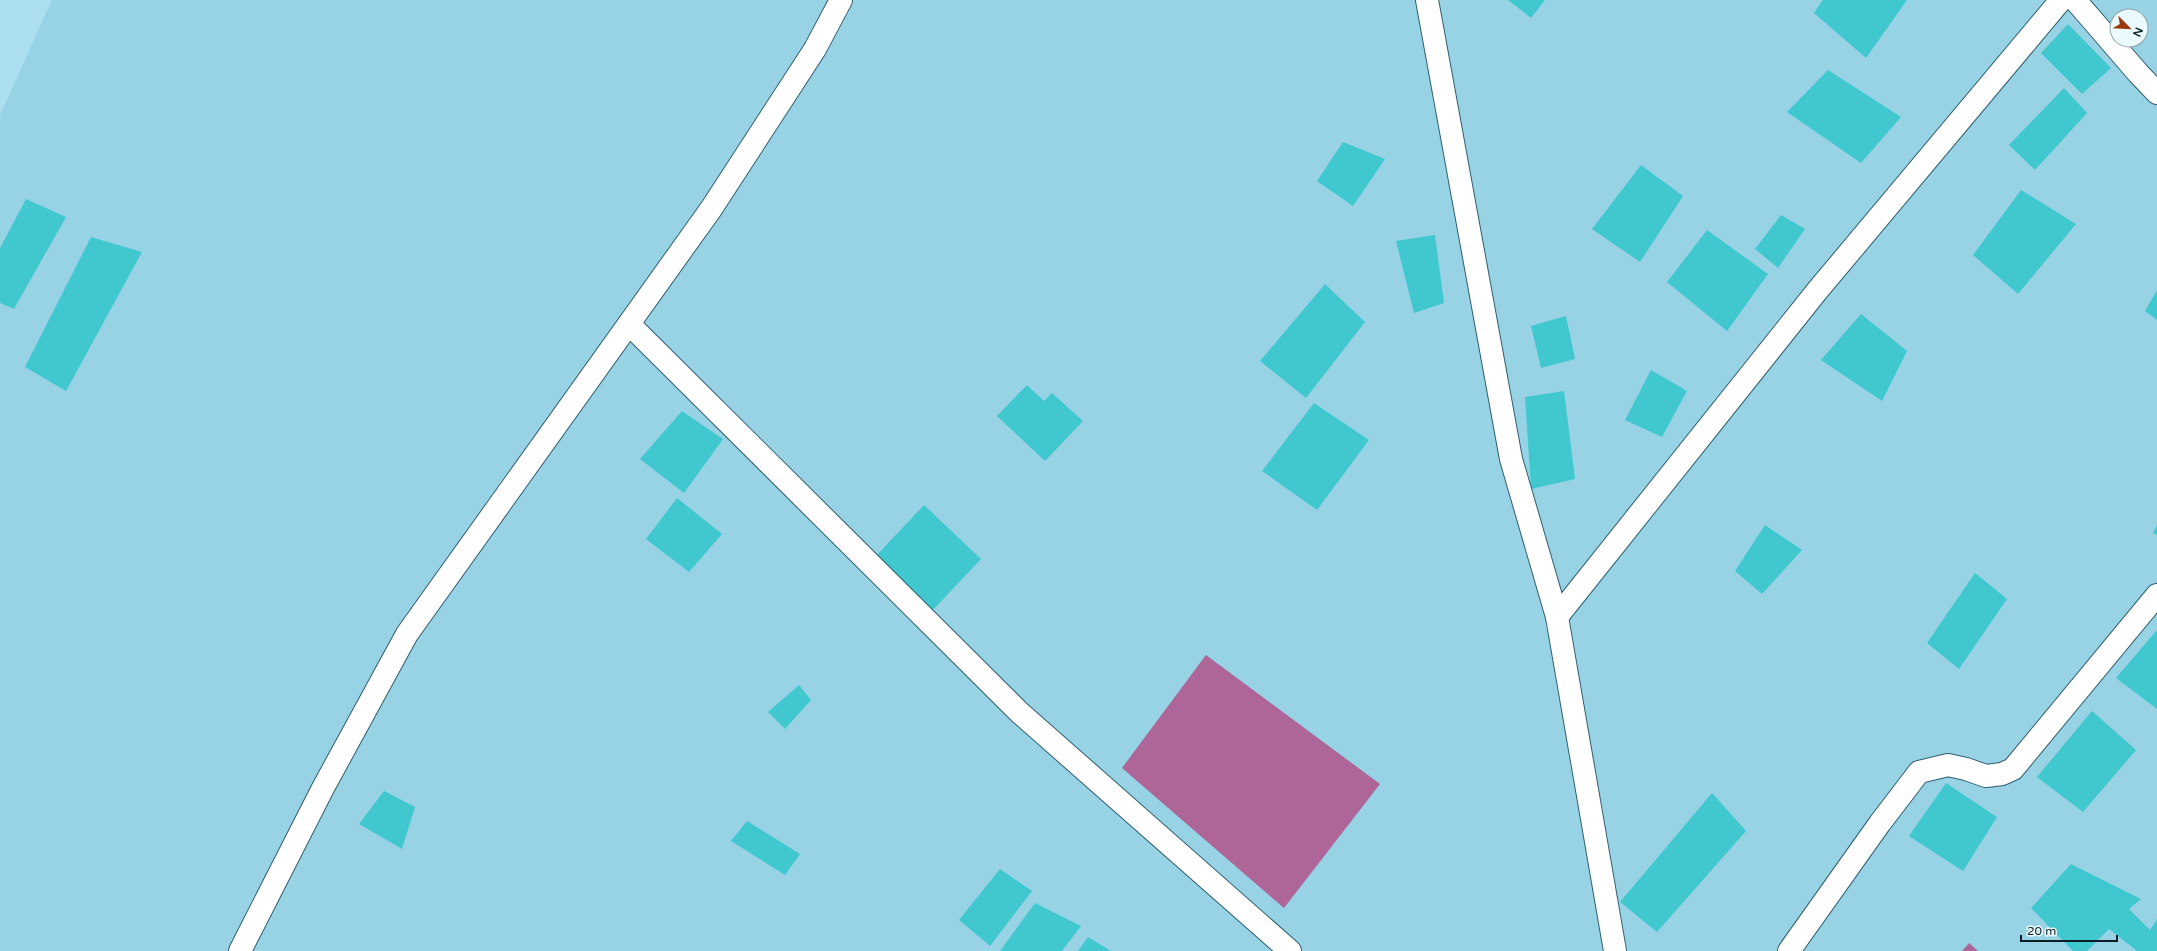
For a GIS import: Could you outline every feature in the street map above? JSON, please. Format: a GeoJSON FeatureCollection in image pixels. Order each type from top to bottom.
{"type":"FeatureCollection","features":[{"type":"Feature","properties":{"kind":"street"},"geometry":{"type":"LineString","coordinates":[[240,951],[323,788],[407,634],[711,209],[815,49],[841,0]]}},
{"type":"Feature","properties":{"kind":"street"},"geometry":{"type":"LineString","coordinates":[[1427,0],[1511,459],[1557,617],[1615,951]]}},
{"type":"Feature","properties":{"kind":"street"},"geometry":{"type":"LineString","coordinates":[[1557,617],[1817,291],[2061,0]]}},
{"type":"Feature","properties":{"kind":"street"},"geometry":{"type":"LineString","coordinates":[[2074,0],[2138,74],[2157,93]]}},
{"type":"Feature","properties":{"kind":"street"},"geometry":{"type":"LineString","coordinates":[[628,324],[1019,712],[1290,951]]}},
{"type":"Feature","properties":{"kind":"street"},"geometry":{"type":"LineString","coordinates":[[1789,951],[1880,822],[1919,772],[1948,766],[1966,769],[1986,776],[2002,774],[2013,769],[2157,595]]}},
{"type":"Feature","properties":{"kind":"shaded area"},"geometry":{"type":"Polygon","coordinates":[[[52,0],[2157,0],[2157,951],[0,951],[0,115],[52,0]]]}},
{"type":"Feature","properties":{"kind":"shaded area"},"geometry":{"type":"Polygon","coordinates":[[[1206,655],[1380,784],[1284,908],[1122,768],[1206,655]]]}},
{"type":"Feature","properties":{"kind":"shaded area"},"geometry":{"type":"Polygon","coordinates":[[[1969,943],[1978,951],[1962,951],[1969,943]]]}},
{"type":"Feature","properties":{"kind":"building"},"geometry":{"type":"Polygon","coordinates":[[[1508,0],[1545,0],[1531,18],[1508,0]]]}},
{"type":"Feature","properties":{"kind":"building"},"geometry":{"type":"Polygon","coordinates":[[[1823,0],[1907,0],[1866,58],[1814,13],[1823,0]]]}},
{"type":"Feature","properties":{"kind":"building"},"geometry":{"type":"Polygon","coordinates":[[[2068,24],[2111,68],[2082,94],[2041,53],[2068,24]]]}},
{"type":"Feature","properties":{"kind":"building"},"geometry":{"type":"Polygon","coordinates":[[[1828,70],[1901,117],[1861,163],[1787,112],[1828,70]]]}},
{"type":"Feature","properties":{"kind":"building"},"geometry":{"type":"Polygon","coordinates":[[[2064,88],[2087,113],[2035,170],[2009,145],[2064,88]]]}},
{"type":"Feature","properties":{"kind":"building"},"geometry":{"type":"Polygon","coordinates":[[[1343,142],[1385,159],[1353,206],[1317,181],[1343,142]]]}},
{"type":"Feature","properties":{"kind":"building"},"geometry":{"type":"Polygon","coordinates":[[[1641,165],[1683,196],[1640,262],[1592,229],[1641,165]]]}},
{"type":"Feature","properties":{"kind":"building"},"geometry":{"type":"Polygon","coordinates":[[[2021,190],[2076,224],[2018,294],[1973,255],[2021,190]]]}},
{"type":"Feature","properties":{"kind":"building"},"geometry":{"type":"Polygon","coordinates":[[[26,199],[66,217],[14,309],[0,303],[0,248],[26,199]]]}},
{"type":"Feature","properties":{"kind":"building"},"geometry":{"type":"Polygon","coordinates":[[[1781,215],[1805,229],[1778,268],[1755,249],[1781,215]]]}},
{"type":"Feature","properties":{"kind":"building"},"geometry":{"type":"Polygon","coordinates":[[[1707,230],[1768,274],[1727,331],[1667,282],[1707,230]]]}},
{"type":"Feature","properties":{"kind":"building"},"geometry":{"type":"Polygon","coordinates":[[[1435,235],[1444,303],[1414,313],[1396,241],[1435,235]]]}},
{"type":"Feature","properties":{"kind":"building"},"geometry":{"type":"Polygon","coordinates":[[[91,237],[142,252],[66,391],[25,367],[91,237]]]}},
{"type":"Feature","properties":{"kind":"building"},"geometry":{"type":"Polygon","coordinates":[[[1325,284],[1365,322],[1306,398],[1260,361],[1325,284]]]}},
{"type":"Feature","properties":{"kind":"building"},"geometry":{"type":"Polygon","coordinates":[[[2157,290],[2157,320],[2145,311],[2157,290]]]}},
{"type":"Feature","properties":{"kind":"building"},"geometry":{"type":"Polygon","coordinates":[[[1861,314],[1907,351],[1882,401],[1821,360],[1861,314]]]}},
{"type":"Feature","properties":{"kind":"building"},"geometry":{"type":"Polygon","coordinates":[[[1566,316],[1575,359],[1541,368],[1531,326],[1566,316]]]}},
{"type":"Feature","properties":{"kind":"building"},"geometry":{"type":"Polygon","coordinates":[[[1651,370],[1687,391],[1662,437],[1625,420],[1651,370]]]}},
{"type":"Feature","properties":{"kind":"building"},"geometry":{"type":"Polygon","coordinates":[[[1027,385],[1044,401],[1052,393],[1083,421],[1045,461],[997,416],[1027,385]]]}},
{"type":"Feature","properties":{"kind":"building"},"geometry":{"type":"Polygon","coordinates":[[[1564,391],[1575,479],[1531,489],[1525,397],[1564,391]]]}},
{"type":"Feature","properties":{"kind":"building"},"geometry":{"type":"Polygon","coordinates":[[[1314,403],[1369,440],[1317,510],[1262,471],[1314,403]]]}},
{"type":"Feature","properties":{"kind":"building"},"geometry":{"type":"Polygon","coordinates":[[[682,411],[723,439],[684,493],[640,459],[682,411]]]}},
{"type":"Feature","properties":{"kind":"building"},"geometry":{"type":"Polygon","coordinates":[[[677,498],[722,534],[689,572],[646,539],[677,498]]]}},
{"type":"Feature","properties":{"kind":"building"},"geometry":{"type":"Polygon","coordinates":[[[924,505],[981,559],[931,612],[874,558],[924,505]]]}},
{"type":"Feature","properties":{"kind":"building"},"geometry":{"type":"Polygon","coordinates":[[[1765,525],[1802,550],[1762,594],[1735,571],[1765,525]]]}},
{"type":"Feature","properties":{"kind":"building"},"geometry":{"type":"Polygon","coordinates":[[[2157,525],[2157,535],[2153,533],[2157,525]]]}},
{"type":"Feature","properties":{"kind":"building"},"geometry":{"type":"Polygon","coordinates":[[[1975,573],[2007,599],[1959,669],[1927,643],[1975,573]]]}},
{"type":"Feature","properties":{"kind":"building"},"geometry":{"type":"Polygon","coordinates":[[[2157,630],[2157,709],[2116,678],[2157,630]]]}},
{"type":"Feature","properties":{"kind":"building"},"geometry":{"type":"Polygon","coordinates":[[[799,685],[811,700],[785,729],[768,712],[799,685]]]}},
{"type":"Feature","properties":{"kind":"building"},"geometry":{"type":"Polygon","coordinates":[[[2092,711],[2136,750],[2083,812],[2037,777],[2092,711]]]}},
{"type":"Feature","properties":{"kind":"building"},"geometry":{"type":"Polygon","coordinates":[[[1946,783],[1997,817],[1963,871],[1909,836],[1946,783]]]}},
{"type":"Feature","properties":{"kind":"building"},"geometry":{"type":"Polygon","coordinates":[[[384,791],[415,807],[402,849],[359,824],[384,791]]]}},
{"type":"Feature","properties":{"kind":"building"},"geometry":{"type":"Polygon","coordinates":[[[1712,793],[1746,831],[1657,932],[1620,902],[1712,793]]]}},
{"type":"Feature","properties":{"kind":"building"},"geometry":{"type":"Polygon","coordinates":[[[747,821],[800,854],[785,875],[731,841],[747,821]]]}},
{"type":"Feature","properties":{"kind":"building"},"geometry":{"type":"Polygon","coordinates":[[[2071,864],[2141,899],[2129,909],[2150,930],[2157,919],[2157,951],[2137,951],[2109,929],[2087,951],[2073,951],[2031,908],[2071,864]]]}},
{"type":"Feature","properties":{"kind":"building"},"geometry":{"type":"Polygon","coordinates":[[[1000,869],[1032,891],[990,946],[959,920],[1000,869]]]}},
{"type":"Feature","properties":{"kind":"building"},"geometry":{"type":"Polygon","coordinates":[[[1035,903],[1081,926],[1062,951],[1000,951],[1035,903]]]}},
{"type":"Feature","properties":{"kind":"building"},"geometry":{"type":"Polygon","coordinates":[[[1088,937],[1111,951],[1078,951],[1088,937]]]}}]}
